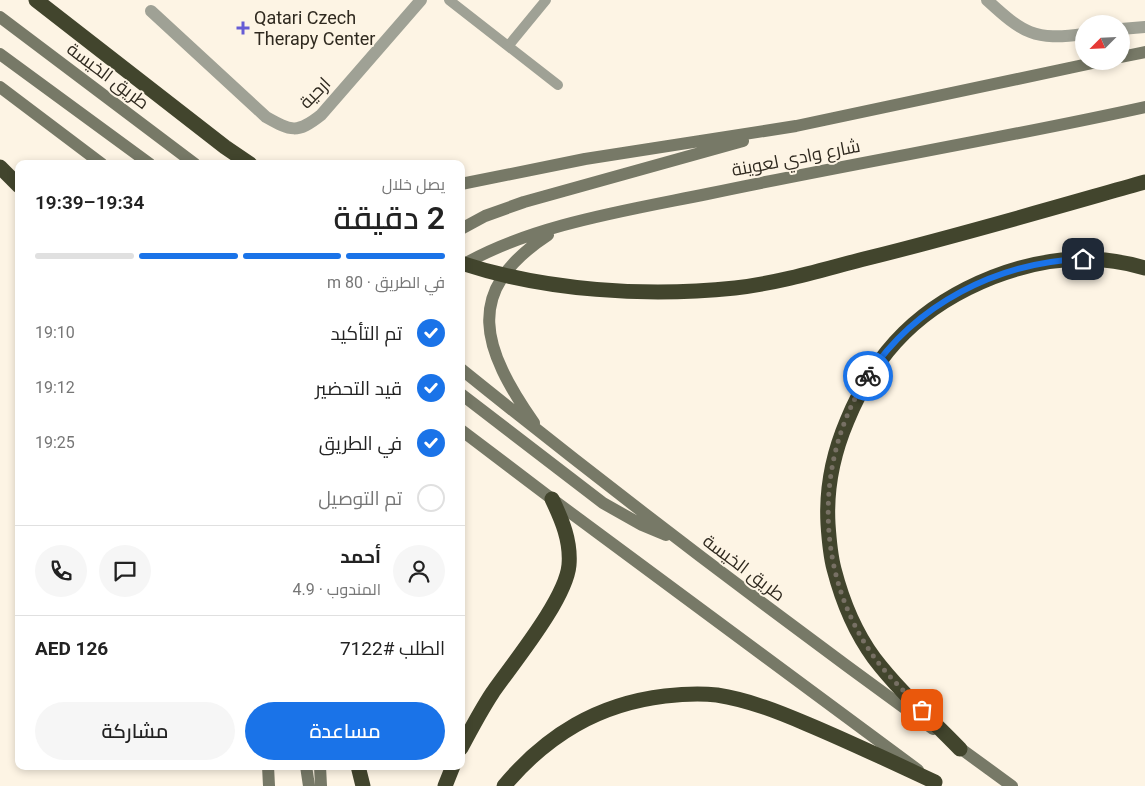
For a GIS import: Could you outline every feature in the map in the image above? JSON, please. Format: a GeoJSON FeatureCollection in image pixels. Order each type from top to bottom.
{"type":"FeatureCollection","features":[{"type":"Feature","properties":{"kind":"highway"},"geometry":{"type":"LineString","coordinates":[[36,0],[102,53],[244,160]]}},
{"type":"Feature","properties":{"kind":"highway"},"geometry":{"type":"LineString","coordinates":[[0,167],[15,182]]}},
{"type":"Feature","properties":{"kind":"highway"},"geometry":{"type":"LineString","coordinates":[[465,266],[548,284],[602,290],[736,288],[793,277],[897,251],[1145,182]]}},
{"type":"Feature","properties":{"kind":"highway"},"geometry":{"type":"LineString","coordinates":[[960,748],[874,658],[862,640],[840,591],[833,566],[827,507],[833,460],[842,432],[864,383],[886,352],[928,312],[953,296],[1011,270],[1058,260],[1111,261],[1145,268]]}},
{"type":"Feature","properties":{"kind":"highway"},"geometry":{"type":"LineString","coordinates":[[465,741],[492,694],[531,639],[564,585],[569,566],[568,543],[561,519],[552,499]]}},
{"type":"Feature","properties":{"kind":"highway"},"geometry":{"type":"LineString","coordinates":[[504,786],[522,765],[545,744],[575,724],[615,706],[636,700],[684,694],[717,695],[771,709],[938,784]]}},
{"type":"Feature","properties":{"kind":"highway"},"geometry":{"type":"LineString","coordinates":[[359,770],[363,786]]}},
{"type":"Feature","properties":{"kind":"highway"},"geometry":{"type":"LineString","coordinates":[[445,786],[451,770]]}},
{"type":"Feature","properties":{"kind":"main road","name":"طريق الخيسة"},"geometry":{"type":"LineString","coordinates":[[0,17],[190,160]]}},
{"type":"Feature","properties":{"kind":"main road"},"geometry":{"type":"LineString","coordinates":[[1130,55],[1145,52]]}},
{"type":"Feature","properties":{"kind":"main road"},"geometry":{"type":"LineString","coordinates":[[0,54],[145,160]]}},
{"type":"Feature","properties":{"kind":"main road","name":"شارع وادي لعوينة"},"geometry":{"type":"LineString","coordinates":[[465,183],[585,159],[796,126],[1075,67]]}},
{"type":"Feature","properties":{"kind":"main road"},"geometry":{"type":"LineString","coordinates":[[0,86],[97,160]]}},
{"type":"Feature","properties":{"kind":"main road","name":"شارع وادي لعوينة"},"geometry":{"type":"LineString","coordinates":[[465,263],[513,242],[594,218],[770,180],[1145,107]]}},
{"type":"Feature","properties":{"kind":"main road"},"geometry":{"type":"LineString","coordinates":[[465,227],[485,216],[524,202],[796,126]]}},
{"type":"Feature","properties":{"kind":"main road"},"geometry":{"type":"LineString","coordinates":[[543,435],[514,395],[499,366],[491,342],[488,320],[493,293],[505,273],[532,246],[558,228]]}},
{"type":"Feature","properties":{"kind":"main road","name":"طريق الخيسة"},"geometry":{"type":"LineString","coordinates":[[465,372],[543,435],[795,629],[1010,785]]}},
{"type":"Feature","properties":{"kind":"main road"},"geometry":{"type":"LineString","coordinates":[[465,397],[603,503],[642,525],[680,540]]}},
{"type":"Feature","properties":{"kind":"main road"},"geometry":{"type":"LineString","coordinates":[[465,433],[938,784]]}},
{"type":"Feature","properties":{"kind":"main road"},"geometry":{"type":"LineString","coordinates":[[465,444],[483,447]]}},
{"type":"Feature","properties":{"kind":"main road"},"geometry":{"type":"LineString","coordinates":[[268,770],[270,786]]}},
{"type":"Feature","properties":{"kind":"main road"},"geometry":{"type":"LineString","coordinates":[[307,770],[309,786]]}},
{"type":"Feature","properties":{"kind":"main road"},"geometry":{"type":"LineString","coordinates":[[320,770],[321,786]]}},
{"type":"Feature","properties":{"kind":"street","name":"ارحية"},"geometry":{"type":"LineString","coordinates":[[151,10],[266,118],[293,130],[308,126],[321,115],[421,0]]}},
{"type":"Feature","properties":{"kind":"street"},"geometry":{"type":"LineString","coordinates":[[988,0],[1009,20],[1030,34],[1056,38],[1075,35]]}},
{"type":"Feature","properties":{"kind":"street"},"geometry":{"type":"LineString","coordinates":[[1130,28],[1145,27]]}},
{"type":"Feature","properties":{"kind":"lane"},"geometry":{"type":"LineString","coordinates":[[449,0],[558,85]]}},
{"type":"Feature","properties":{"kind":"lane"},"geometry":{"type":"LineString","coordinates":[[509,45],[546,0]]}},
{"type":"Feature","properties":{"kind":"way so far"},"geometry":{"type":"LineString","coordinates":[[868,376],[853,405],[833,460],[827,507],[833,566],[840,591],[862,640],[874,658],[922,710]]}},
{"type":"Feature","properties":{"kind":"place","name":"Qatari Czech Therapy Center"},"geometry":{"type":"Point","coordinates":[243,28]}},
{"type":"Feature","properties":{"kind":"route"},"geometry":{"type":"LineString","coordinates":[[868,376],[891,346],[911,327],[928,312],[953,296],[1011,270],[1032,264],[1083,259]]}}]}
